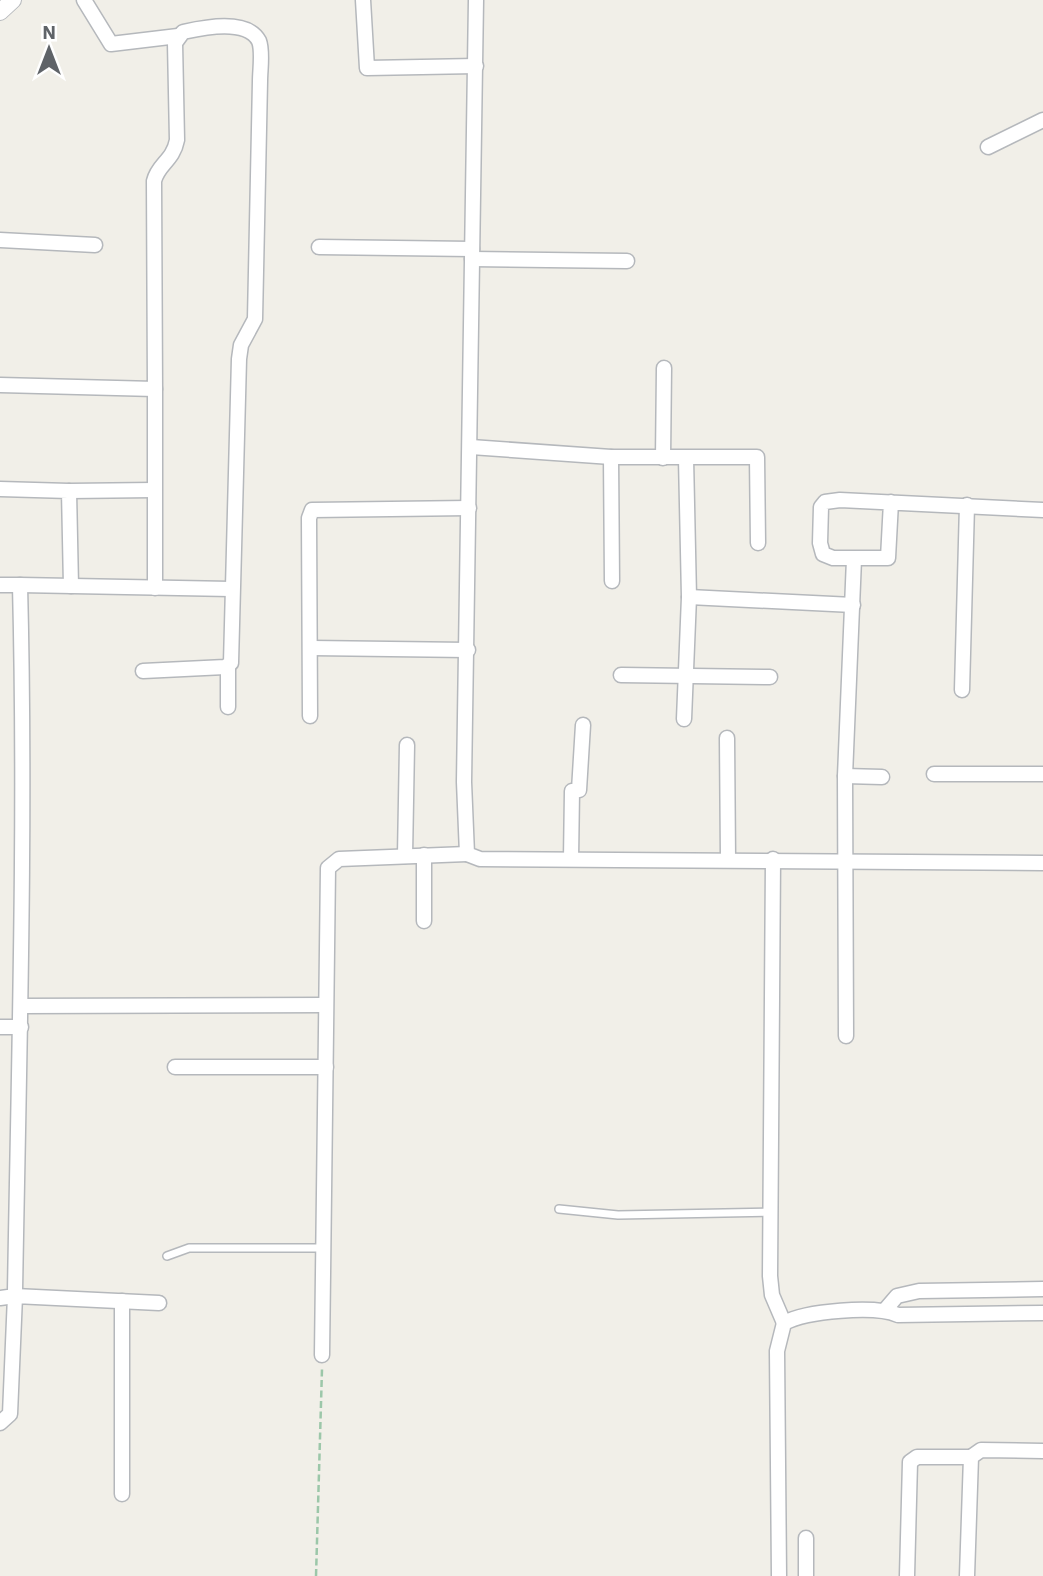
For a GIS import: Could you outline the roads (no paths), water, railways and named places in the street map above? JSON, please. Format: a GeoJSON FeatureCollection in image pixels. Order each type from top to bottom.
{"type":"FeatureCollection","features":[{"type":"Feature","properties":{"kind":"street"},"geometry":{"type":"LineString","coordinates":[[0,12],[13,0]]}},
{"type":"Feature","properties":{"kind":"street"},"geometry":{"type":"LineString","coordinates":[[84,0],[111,44],[225,27],[248,32],[259,42],[255,318],[242,345],[239,359],[232,658],[228,666],[229,707]]}},
{"type":"Feature","properties":{"kind":"street"},"geometry":{"type":"LineString","coordinates":[[363,0],[367,68],[476,66]]}},
{"type":"Feature","properties":{"kind":"street"},"geometry":{"type":"LineString","coordinates":[[467,854],[464,782],[476,0]]}},
{"type":"Feature","properties":{"kind":"street"},"geometry":{"type":"LineString","coordinates":[[155,588],[154,181],[157,171],[174,155],[177,141],[174,89],[178,36]]}},
{"type":"Feature","properties":{"kind":"street"},"geometry":{"type":"LineString","coordinates":[[988,147],[1043,120]]}},
{"type":"Feature","properties":{"kind":"street"},"geometry":{"type":"LineString","coordinates":[[0,240],[95,245]]}},
{"type":"Feature","properties":{"kind":"street"},"geometry":{"type":"LineString","coordinates":[[319,247],[627,261]]}},
{"type":"Feature","properties":{"kind":"street"},"geometry":{"type":"LineString","coordinates":[[663,458],[664,368]]}},
{"type":"Feature","properties":{"kind":"street"},"geometry":{"type":"LineString","coordinates":[[0,385],[155,389]]}},
{"type":"Feature","properties":{"kind":"street"},"geometry":{"type":"LineString","coordinates":[[471,447],[611,457],[757,457],[758,543]]}},
{"type":"Feature","properties":{"kind":"street"},"geometry":{"type":"LineString","coordinates":[[611,457],[612,581]]}},
{"type":"Feature","properties":{"kind":"street"},"geometry":{"type":"LineString","coordinates":[[684,719],[689,597],[686,458]]}},
{"type":"Feature","properties":{"kind":"street"},"geometry":{"type":"LineString","coordinates":[[0,489],[154,490]]}},
{"type":"Feature","properties":{"kind":"street"},"geometry":{"type":"LineString","coordinates":[[69,491],[71,586]]}},
{"type":"Feature","properties":{"kind":"street"},"geometry":{"type":"LineString","coordinates":[[891,502],[888,558],[833,558],[823,554],[820,522],[822,504],[833,500],[891,502],[967,505],[1043,510]]}},
{"type":"Feature","properties":{"kind":"street"},"geometry":{"type":"LineString","coordinates":[[962,690],[967,505]]}},
{"type":"Feature","properties":{"kind":"street"},"geometry":{"type":"LineString","coordinates":[[310,716],[312,648],[309,518],[312,510],[469,508]]}},
{"type":"Feature","properties":{"kind":"street"},"geometry":{"type":"LineString","coordinates":[[846,1036],[845,776],[854,559]]}},
{"type":"Feature","properties":{"kind":"street"},"geometry":{"type":"LineString","coordinates":[[0,585],[232,589]]}},
{"type":"Feature","properties":{"kind":"street"},"geometry":{"type":"LineString","coordinates":[[0,1423],[10,1414],[7,1297],[20,1027],[20,585]]}},
{"type":"Feature","properties":{"kind":"street"},"geometry":{"type":"LineString","coordinates":[[689,597],[853,605]]}},
{"type":"Feature","properties":{"kind":"street"},"geometry":{"type":"LineString","coordinates":[[312,648],[467,650]]}},
{"type":"Feature","properties":{"kind":"street"},"geometry":{"type":"LineString","coordinates":[[142,671],[228,666]]}},
{"type":"Feature","properties":{"kind":"street"},"geometry":{"type":"LineString","coordinates":[[621,675],[770,677]]}},
{"type":"Feature","properties":{"kind":"street"},"geometry":{"type":"LineString","coordinates":[[571,859],[572,791],[579,790],[583,725]]}},
{"type":"Feature","properties":{"kind":"street"},"geometry":{"type":"LineString","coordinates":[[727,738],[728,859]]}},
{"type":"Feature","properties":{"kind":"street"},"geometry":{"type":"LineString","coordinates":[[405,856],[407,745]]}},
{"type":"Feature","properties":{"kind":"street"},"geometry":{"type":"LineString","coordinates":[[934,774],[1043,774]]}},
{"type":"Feature","properties":{"kind":"street"},"geometry":{"type":"LineString","coordinates":[[845,776],[882,777]]}},
{"type":"Feature","properties":{"kind":"street"},"geometry":{"type":"LineString","coordinates":[[322,1355],[325,1248],[326,877],[329,864],[339,859],[467,854],[481,859],[1043,863]]}},
{"type":"Feature","properties":{"kind":"street"},"geometry":{"type":"LineString","coordinates":[[424,855],[424,921]]}},
{"type":"Feature","properties":{"kind":"street"},"geometry":{"type":"LineString","coordinates":[[773,859],[771,1289],[784,1323],[777,1351],[779,1576]]}},
{"type":"Feature","properties":{"kind":"street"},"geometry":{"type":"LineString","coordinates":[[20,1006],[325,1005]]}},
{"type":"Feature","properties":{"kind":"street"},"geometry":{"type":"LineString","coordinates":[[0,1027],[20,1027]]}},
{"type":"Feature","properties":{"kind":"street"},"geometry":{"type":"LineString","coordinates":[[175,1067],[326,1067]]}},
{"type":"Feature","properties":{"kind":"street"},"geometry":{"type":"LineString","coordinates":[[885,1310],[897,1296],[919,1291],[1043,1289]]}},
{"type":"Feature","properties":{"kind":"street"},"geometry":{"type":"LineString","coordinates":[[7,1297],[159,1303]]}},
{"type":"Feature","properties":{"kind":"street"},"geometry":{"type":"LineString","coordinates":[[122,1301],[122,1494]]}},
{"type":"Feature","properties":{"kind":"street"},"geometry":{"type":"LineString","coordinates":[[784,1323],[803,1315],[885,1310],[898,1315],[1043,1313]]}},
{"type":"Feature","properties":{"kind":"street"},"geometry":{"type":"LineString","coordinates":[[967,1576],[968,1463],[971,1457],[981,1450],[1043,1451]]}},
{"type":"Feature","properties":{"kind":"street"},"geometry":{"type":"LineString","coordinates":[[908,1576],[910,1462],[917,1457],[971,1457]]}},
{"type":"Feature","properties":{"kind":"street"},"geometry":{"type":"LineString","coordinates":[[806,1538],[806,1576]]}},
{"type":"Feature","properties":{"kind":"lane"},"geometry":{"type":"LineString","coordinates":[[559,1209],[618,1215],[772,1212]]}},
{"type":"Feature","properties":{"kind":"lane"},"geometry":{"type":"LineString","coordinates":[[167,1256],[179,1250],[200,1247],[325,1248]]}}]}
